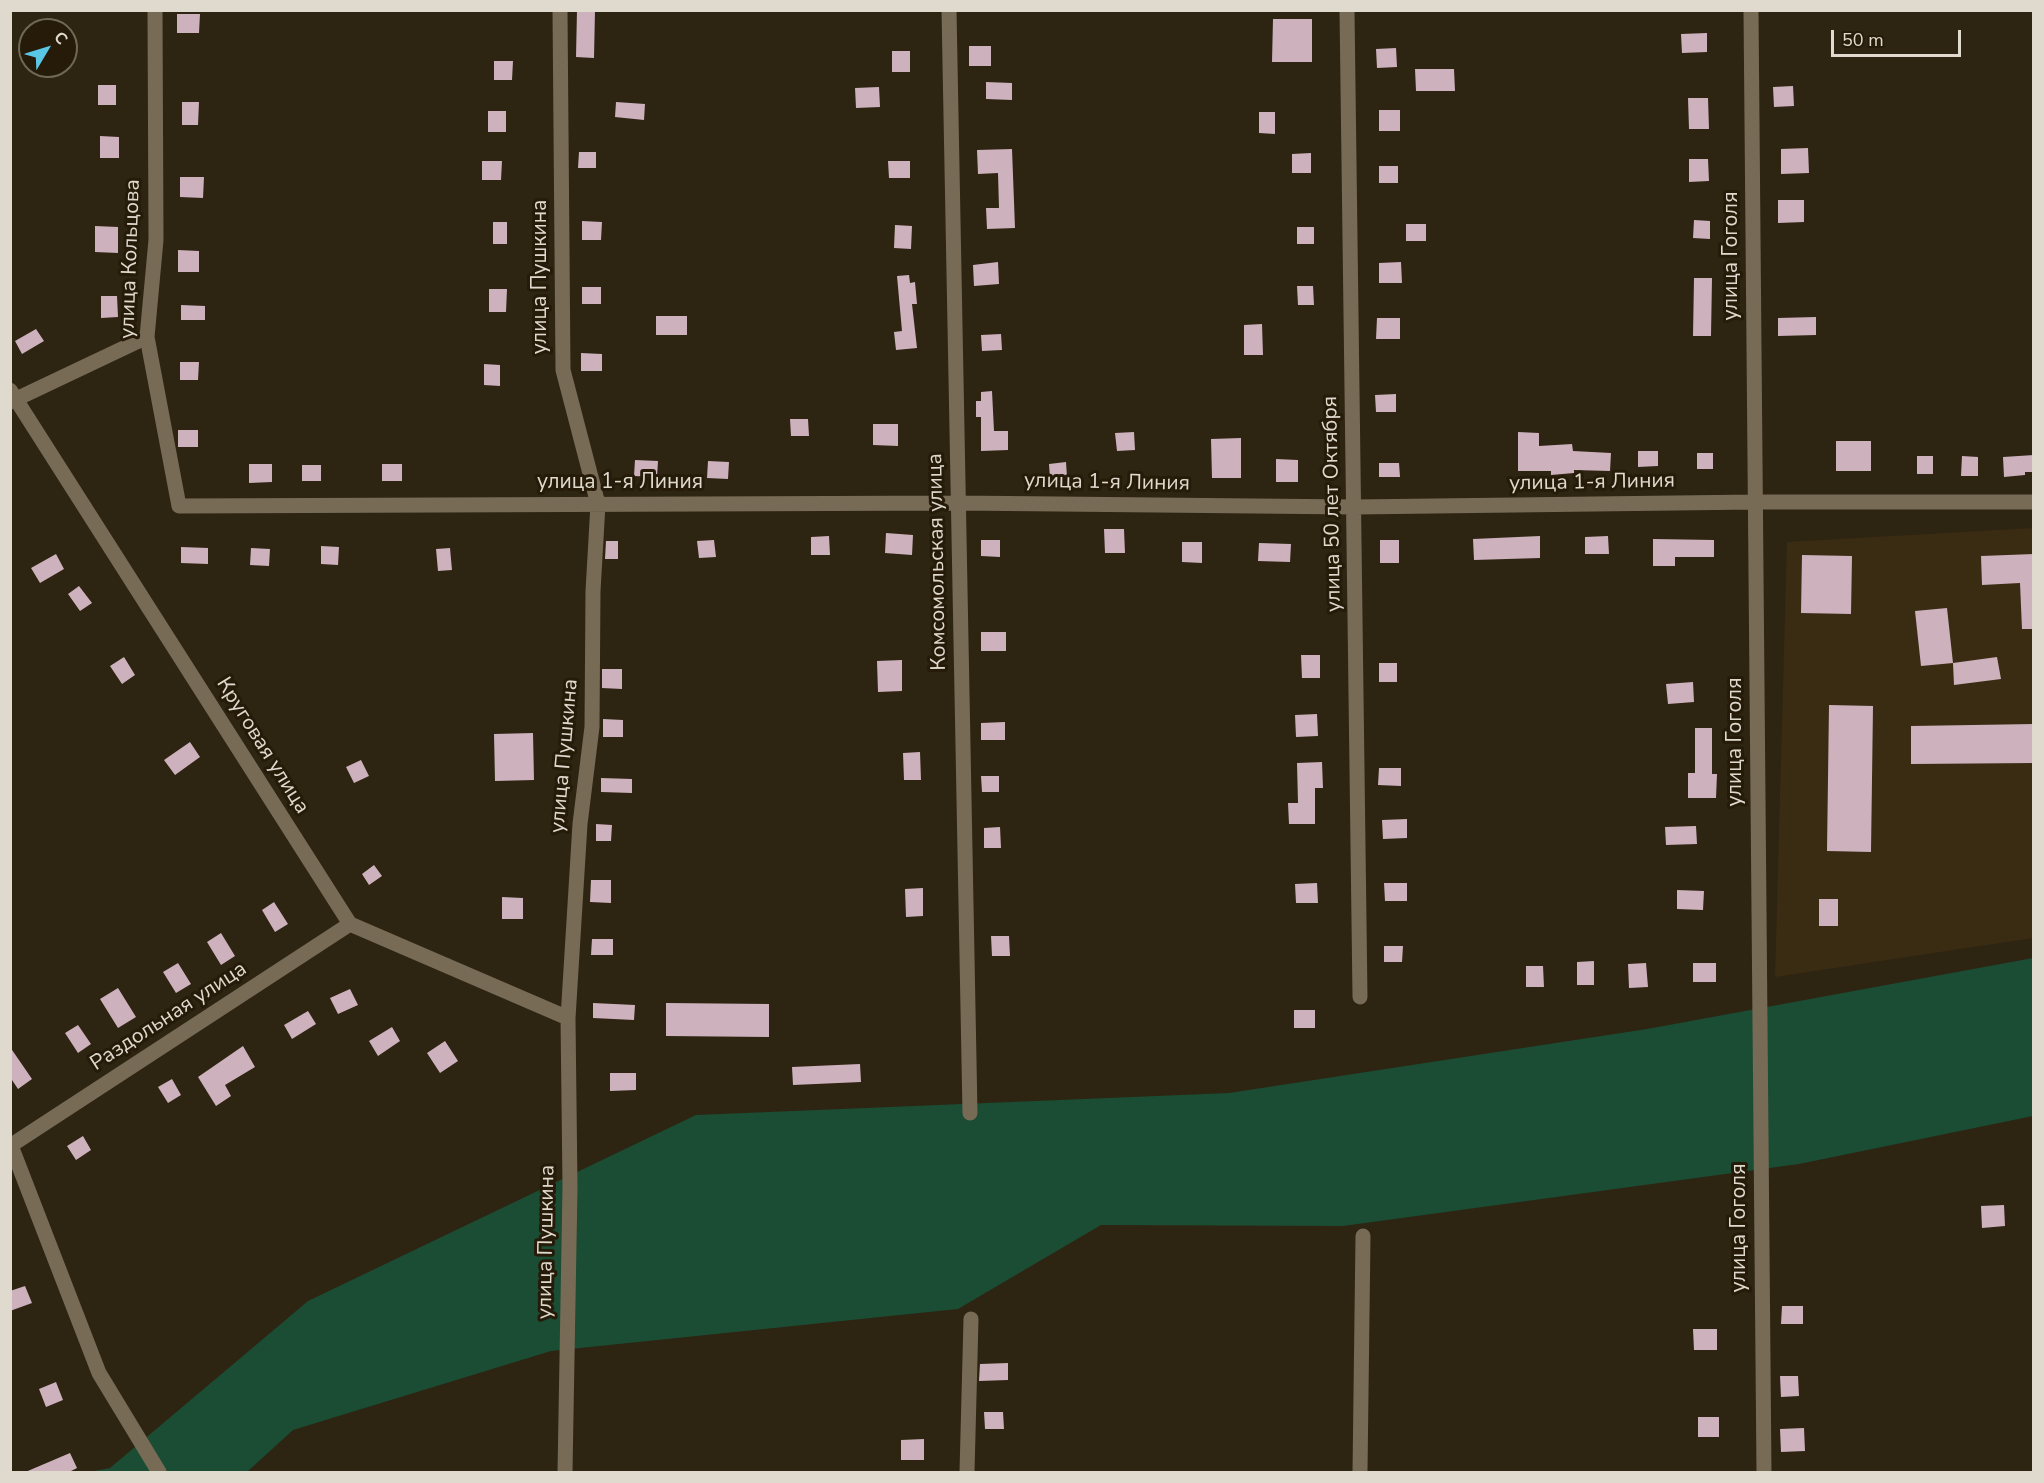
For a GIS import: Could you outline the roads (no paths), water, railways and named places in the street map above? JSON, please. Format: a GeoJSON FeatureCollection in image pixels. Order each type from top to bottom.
{"type":"FeatureCollection","features":[{"type":"Feature","properties":{"kind":"street","name":"улица Кольцова"},"geometry":{"type":"LineString","coordinates":[[155,10],[156,240],[147,337],[180,506]]}},
{"type":"Feature","properties":{"kind":"street","name":"улица Пушкина"},"geometry":{"type":"LineString","coordinates":[[560,10],[562,370],[598,504],[593,591],[592,727],[580,824],[568,1018],[570,1187],[565,1473]]}},
{"type":"Feature","properties":{"kind":"street","name":"Комсомольская улица"},"geometry":{"type":"LineString","coordinates":[[949,10],[970,1113]]}},
{"type":"Feature","properties":{"kind":"street","name":"улица 50 лет Октября"},"geometry":{"type":"LineString","coordinates":[[1347,10],[1360,997]]}},
{"type":"Feature","properties":{"kind":"street","name":"улица Гоголя"},"geometry":{"type":"LineString","coordinates":[[1751,10],[1764,1473]]}},
{"type":"Feature","properties":{"kind":"street"},"geometry":{"type":"LineString","coordinates":[[12,397],[147,337]]}},
{"type":"Feature","properties":{"kind":"street","name":"Круговая улица"},"geometry":{"type":"LineString","coordinates":[[12,397],[350,924]]}},
{"type":"Feature","properties":{"kind":"street","name":"улица 1-я Линия"},"geometry":{"type":"LineString","coordinates":[[180,506],[958,503],[1354,507],[1755,502],[2034,502]]}},
{"type":"Feature","properties":{"kind":"street"},"geometry":{"type":"LineString","coordinates":[[350,924],[568,1018]]}},
{"type":"Feature","properties":{"kind":"street","name":"Раздольная улица"},"geometry":{"type":"LineString","coordinates":[[11,1145],[350,924]]}},
{"type":"Feature","properties":{"kind":"street"},"geometry":{"type":"LineString","coordinates":[[11,1145],[99,1373],[159,1473]]}},
{"type":"Feature","properties":{"kind":"street"},"geometry":{"type":"LineString","coordinates":[[1360,1473],[1363,1236]]}},
{"type":"Feature","properties":{"kind":"street"},"geometry":{"type":"LineString","coordinates":[[967,1473],[971,1319]]}}]}
